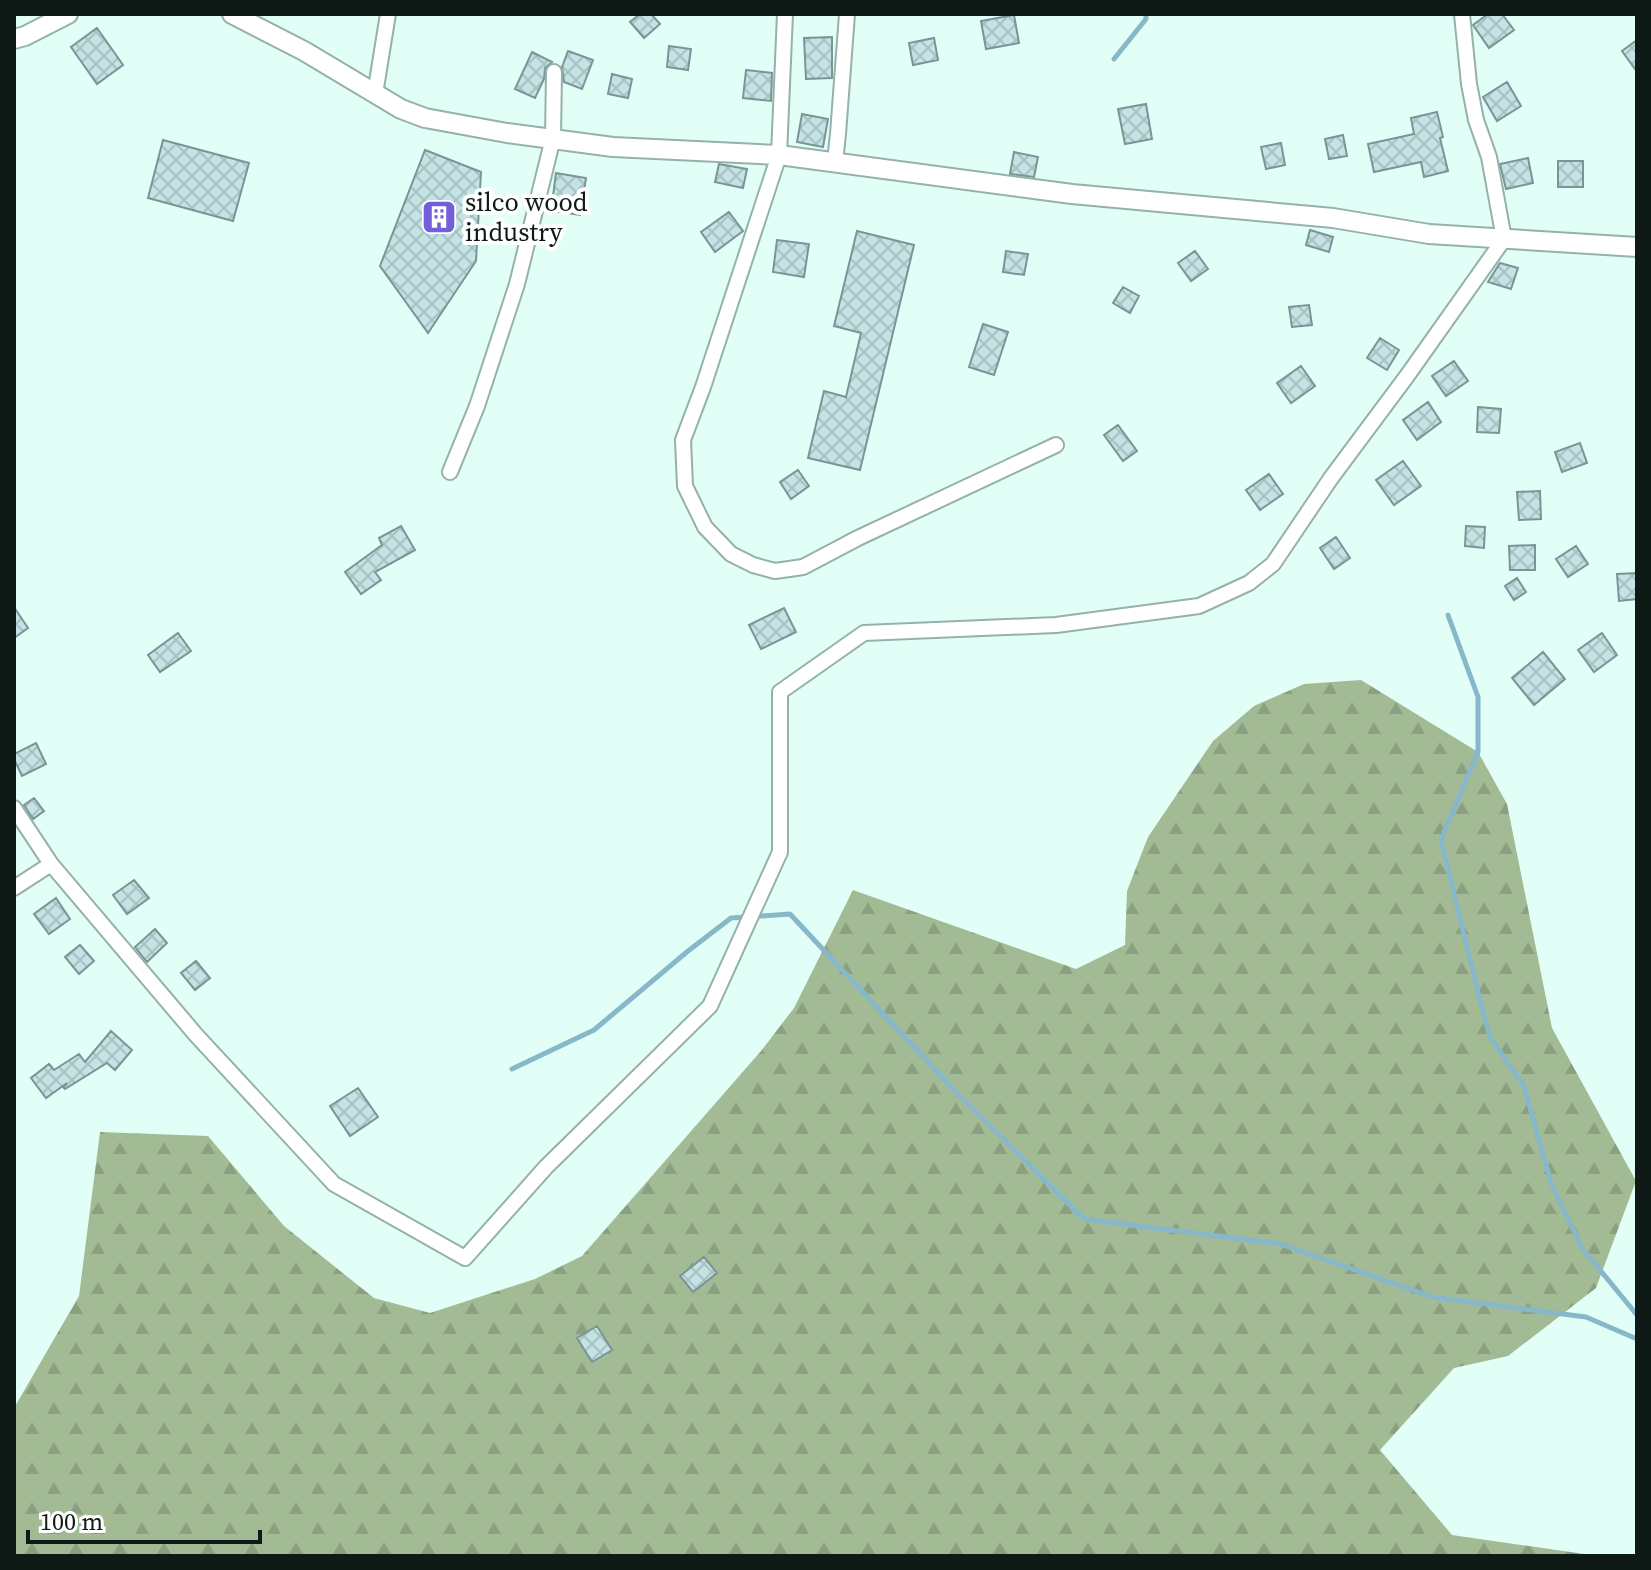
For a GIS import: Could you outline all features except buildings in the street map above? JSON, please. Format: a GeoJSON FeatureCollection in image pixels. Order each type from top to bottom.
{"type":"FeatureCollection","features":[{"type":"Feature","properties":{"kind":"main road"},"geometry":{"type":"LineString","coordinates":[[14,39],[68,14]]}},
{"type":"Feature","properties":{"kind":"main road"},"geometry":{"type":"LineString","coordinates":[[232,14],[304,51],[401,109],[425,118],[507,133],[639,149],[779,155],[1072,194],[1333,218],[1429,234],[1637,247]]}},
{"type":"Feature","properties":{"kind":"street"},"geometry":{"type":"LineString","coordinates":[[375,94],[388,14]]}},
{"type":"Feature","properties":{"kind":"street"},"geometry":{"type":"LineString","coordinates":[[785,14],[779,155],[683,440],[685,486],[705,527],[731,554],[753,565],[775,571],[803,567],[1056,445]]}},
{"type":"Feature","properties":{"kind":"street"},"geometry":{"type":"LineString","coordinates":[[835,162],[847,14]]}},
{"type":"Feature","properties":{"kind":"street"},"geometry":{"type":"LineString","coordinates":[[14,808],[51,864],[196,1035],[334,1184],[465,1258],[546,1167],[710,1006],[780,852],[780,692],[864,633],[1056,625],[1199,606],[1249,583],[1273,564],[1331,478],[1504,239],[1489,157],[1476,120],[1469,84],[1462,14]]}},
{"type":"Feature","properties":{"kind":"street"},"geometry":{"type":"LineString","coordinates":[[450,472],[477,406],[517,284],[553,138],[554,72]]}},
{"type":"Feature","properties":{"kind":"street"},"geometry":{"type":"LineString","coordinates":[[14,888],[51,864]]}},
{"type":"Feature","properties":{"kind":"green space"},"geometry":{"type":"Polygon","coordinates":[[[1361,680],[1478,752],[1507,804],[1552,1028],[1636,1181],[1596,1288],[1508,1356],[1454,1368],[1380,1450],[1452,1535],[1598,1556],[14,1556],[14,1408],[79,1296],[100,1132],[208,1136],[284,1226],[374,1298],[430,1313],[535,1279],[582,1256],[761,1051],[794,1008],[853,890],[1076,969],[1125,945],[1127,891],[1148,837],[1213,741],[1254,706],[1304,684],[1361,680]]]}},
{"type":"Feature","properties":{"kind":"waterway"},"geometry":{"type":"LineString","coordinates":[[1114,59],[1146,19],[1146,14]]}},
{"type":"Feature","properties":{"kind":"waterway"},"geometry":{"type":"LineString","coordinates":[[1448,615],[1478,697],[1478,752],[1441,840],[1490,1037],[1524,1086],[1551,1183],[1582,1248],[1637,1315]]}},
{"type":"Feature","properties":{"kind":"waterway"},"geometry":{"type":"LineString","coordinates":[[512,1069],[594,1030],[731,918],[790,914],[956,1092],[1084,1219],[1281,1244],[1432,1297],[1586,1317],[1637,1339]]}},
{"type":"Feature","properties":{"kind":"place","name":"silco wood industry"},"geometry":{"type":"Point","coordinates":[439,217]}}]}
